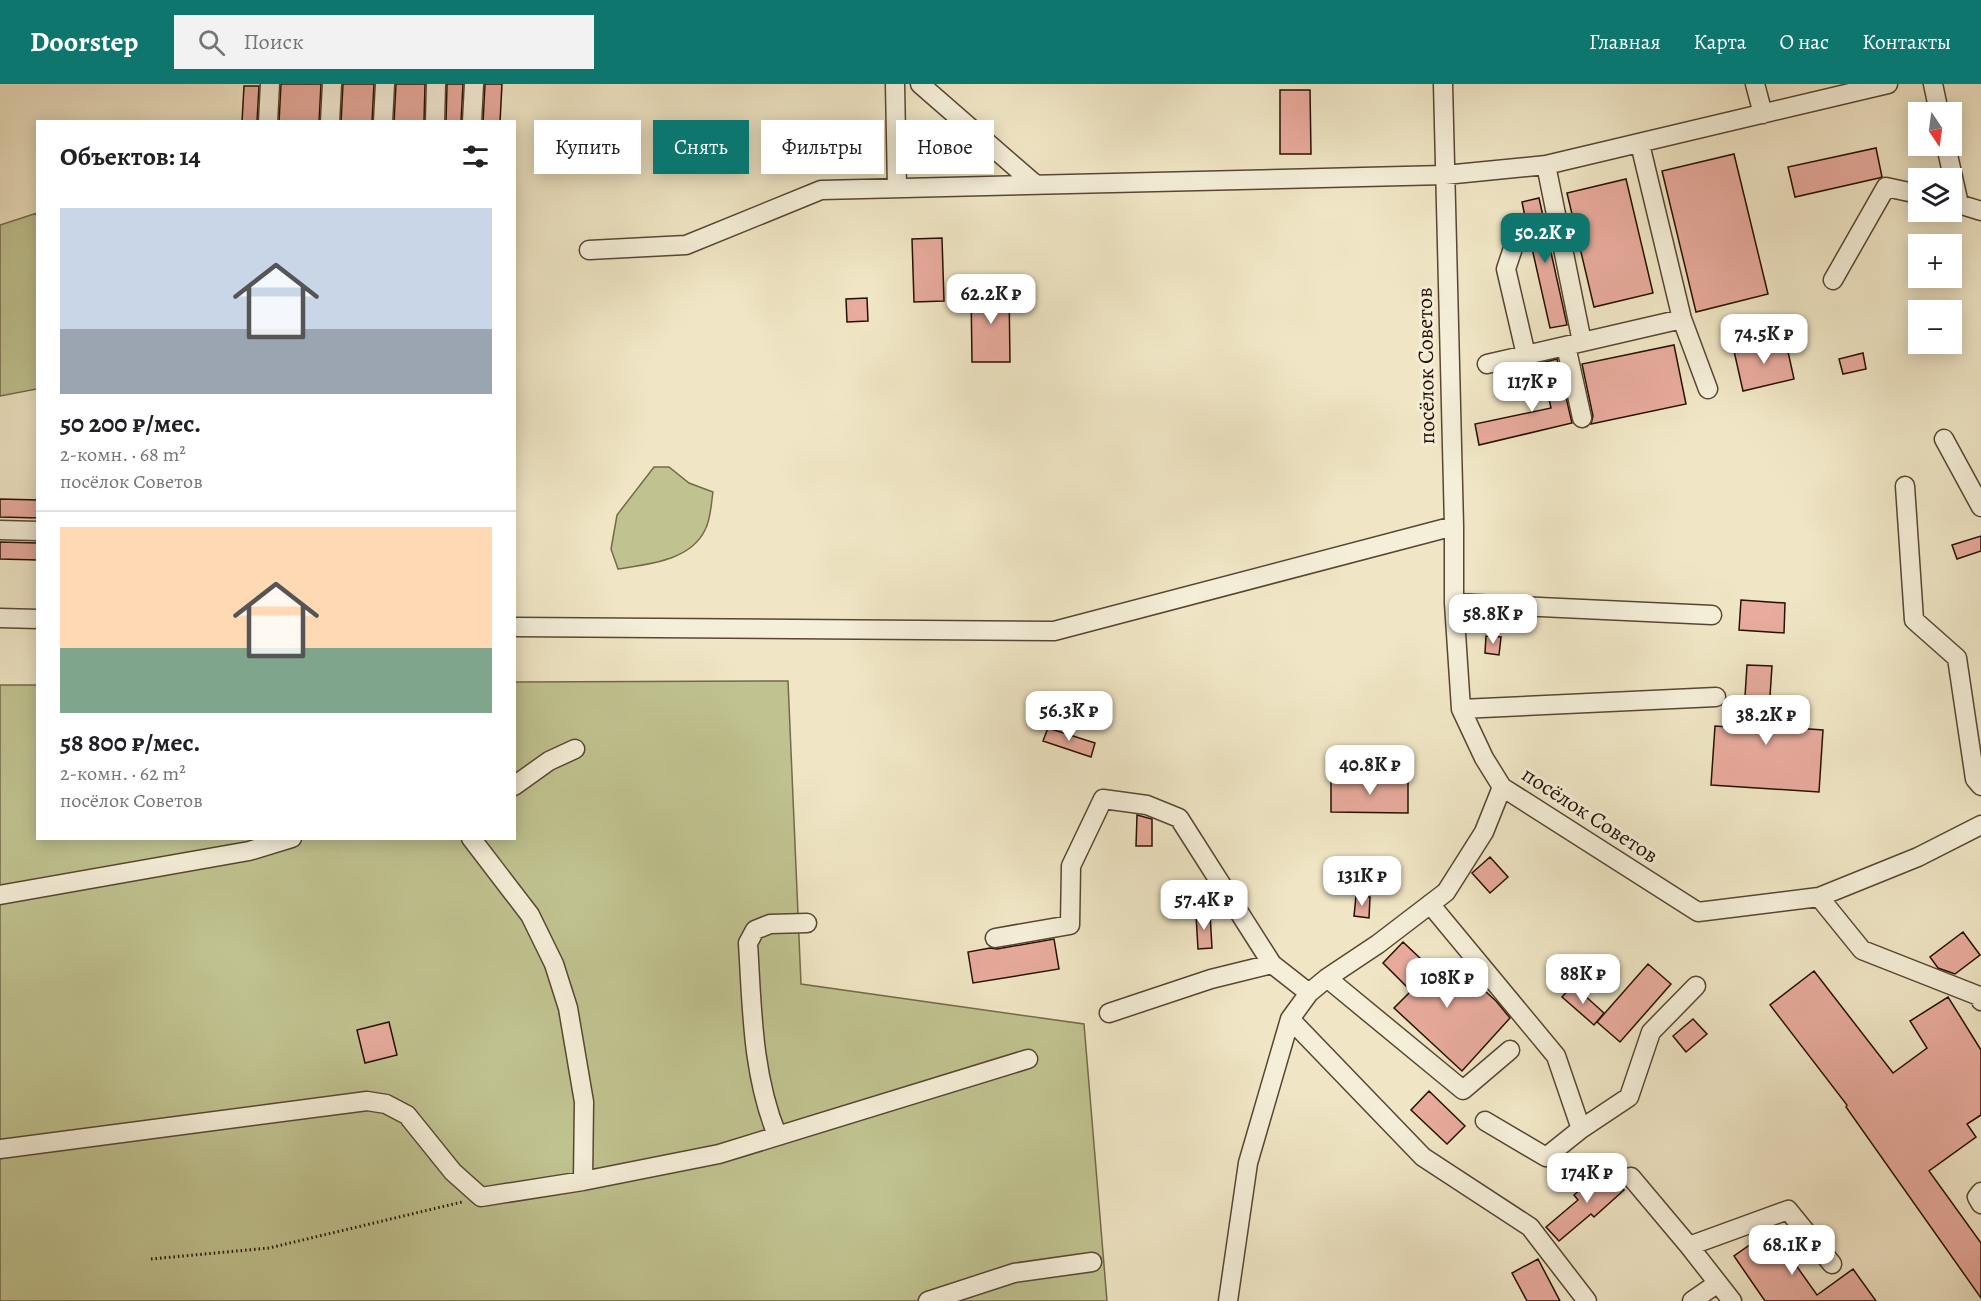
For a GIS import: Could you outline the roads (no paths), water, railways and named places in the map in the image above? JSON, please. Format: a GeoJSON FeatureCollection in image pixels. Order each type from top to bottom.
{"type":"FeatureCollection","features":[{"type":"Feature","properties":{"kind":"street"},"geometry":{"type":"LineString","coordinates":[[268,120],[270,84]]}},
{"type":"Feature","properties":{"kind":"street"},"geometry":{"type":"LineString","coordinates":[[330,120],[332,84]]}},
{"type":"Feature","properties":{"kind":"street"},"geometry":{"type":"LineString","coordinates":[[383,120],[385,84]]}},
{"type":"Feature","properties":{"kind":"street"},"geometry":{"type":"LineString","coordinates":[[435,120],[436,84]]}},
{"type":"Feature","properties":{"kind":"street"},"geometry":{"type":"LineString","coordinates":[[472,120],[474,84]]}},
{"type":"Feature","properties":{"kind":"street"},"geometry":{"type":"LineString","coordinates":[[895,84],[897,188]]}},
{"type":"Feature","properties":{"kind":"street"},"geometry":{"type":"LineString","coordinates":[[920,84],[1036,185]]}},
{"type":"Feature","properties":{"kind":"street","name":"посёлок Советов"},"geometry":{"type":"LineString","coordinates":[[1443,84],[1454,603],[1461,709],[1484,758],[1502,787],[1698,912],[1819,897],[1918,857],[1981,825]]}},
{"type":"Feature","properties":{"kind":"street"},"geometry":{"type":"LineString","coordinates":[[1755,84],[1763,114]]}},
{"type":"Feature","properties":{"kind":"street"},"geometry":{"type":"LineString","coordinates":[[589,250],[686,245],[820,190],[1445,175],[1546,165],[1888,84]]}},
{"type":"Feature","properties":{"kind":"street"},"geometry":{"type":"LineString","coordinates":[[1933,84],[1937,102]]}},
{"type":"Feature","properties":{"kind":"street"},"geometry":{"type":"LineString","coordinates":[[1641,144],[1682,319],[1708,389]]}},
{"type":"Feature","properties":{"kind":"street"},"geometry":{"type":"LineString","coordinates":[[1546,165],[1574,344],[1582,418]]}},
{"type":"Feature","properties":{"kind":"street"},"geometry":{"type":"LineString","coordinates":[[1833,280],[1886,187],[1908,192]]}},
{"type":"Feature","properties":{"kind":"street"},"geometry":{"type":"LineString","coordinates":[[1962,205],[1981,211]]}},
{"type":"Feature","properties":{"kind":"street"},"geometry":{"type":"LineString","coordinates":[[1520,227],[1506,269],[1526,355]]}},
{"type":"Feature","properties":{"kind":"street"},"geometry":{"type":"LineString","coordinates":[[1487,364],[1682,319]]}},
{"type":"Feature","properties":{"kind":"street"},"geometry":{"type":"LineString","coordinates":[[1944,439],[1981,507]]}},
{"type":"Feature","properties":{"kind":"street"},"geometry":{"type":"LineString","coordinates":[[1905,486],[1914,620],[1957,658],[1975,779],[1981,786]]}},
{"type":"Feature","properties":{"kind":"street"},"geometry":{"type":"LineString","coordinates":[[516,627],[1054,631],[1454,526]]}},
{"type":"Feature","properties":{"kind":"street"},"geometry":{"type":"LineString","coordinates":[[0,530],[36,531]]}},
{"type":"Feature","properties":{"kind":"street"},"geometry":{"type":"LineString","coordinates":[[1454,603],[1712,615]]}},
{"type":"Feature","properties":{"kind":"street"},"geometry":{"type":"LineString","coordinates":[[0,618],[36,619]]}},
{"type":"Feature","properties":{"kind":"street"},"geometry":{"type":"LineString","coordinates":[[1461,709],[1716,697]]}},
{"type":"Feature","properties":{"kind":"street"},"geometry":{"type":"LineString","coordinates":[[516,785],[549,761],[575,749]]}},
{"type":"Feature","properties":{"kind":"street"},"geometry":{"type":"LineString","coordinates":[[1228,1301],[1248,1163],[1290,1019],[1309,993],[1327,978],[1378,944],[1446,892],[1484,832],[1502,787]]}},
{"type":"Feature","properties":{"kind":"street"},"geometry":{"type":"LineString","coordinates":[[995,938],[1070,926],[1071,866],[1103,799],[1147,805],[1179,818],[1272,964],[1309,993]]}},
{"type":"Feature","properties":{"kind":"street"},"geometry":{"type":"LineString","coordinates":[[0,895],[249,852],[286,840]]}},
{"type":"Feature","properties":{"kind":"street"},"geometry":{"type":"LineString","coordinates":[[473,840],[530,915],[554,964],[568,1008],[584,1102],[583,1181]]}},
{"type":"Feature","properties":{"kind":"street"},"geometry":{"type":"LineString","coordinates":[[1819,897],[1862,950],[1979,996],[1981,1001]]}},
{"type":"Feature","properties":{"kind":"street"},"geometry":{"type":"LineString","coordinates":[[1430,904],[1556,1056],[1581,1129]]}},
{"type":"Feature","properties":{"kind":"street"},"geometry":{"type":"LineString","coordinates":[[777,1135],[768,1112],[754,1049],[748,943],[755,930],[770,924],[807,923]]}},
{"type":"Feature","properties":{"kind":"street"},"geometry":{"type":"LineString","coordinates":[[1109,1013],[1211,979],[1272,964]]}},
{"type":"Feature","properties":{"kind":"street"},"geometry":{"type":"LineString","coordinates":[[1327,978],[1463,1090],[1510,1050]]}},
{"type":"Feature","properties":{"kind":"street"},"geometry":{"type":"LineString","coordinates":[[1485,1121],[1546,1157],[1581,1129],[1629,1097],[1651,1032],[1696,986]]}},
{"type":"Feature","properties":{"kind":"street"},"geometry":{"type":"LineString","coordinates":[[1290,1019],[1423,1156],[1530,1227],[1587,1301]]}},
{"type":"Feature","properties":{"kind":"street"},"geometry":{"type":"LineString","coordinates":[[0,1149],[367,1101],[386,1104],[407,1115],[453,1172],[481,1197],[583,1181],[719,1154],[1028,1059]]}},
{"type":"Feature","properties":{"kind":"street"},"geometry":{"type":"LineString","coordinates":[[1631,1177],[1732,1301]]}},
{"type":"Feature","properties":{"kind":"street"},"geometry":{"type":"LineString","coordinates":[[1981,1192],[1977,1197],[1981,1204]]}},
{"type":"Feature","properties":{"kind":"street"},"geometry":{"type":"LineString","coordinates":[[1689,1246],[1788,1210],[1832,1264]]}},
{"type":"Feature","properties":{"kind":"street"},"geometry":{"type":"LineString","coordinates":[[928,1301],[1014,1273],[1092,1262]]}},
{"type":"Feature","properties":{"kind":"street"},"geometry":{"type":"LineString","coordinates":[[1692,1301],[1718,1282]]}}]}
